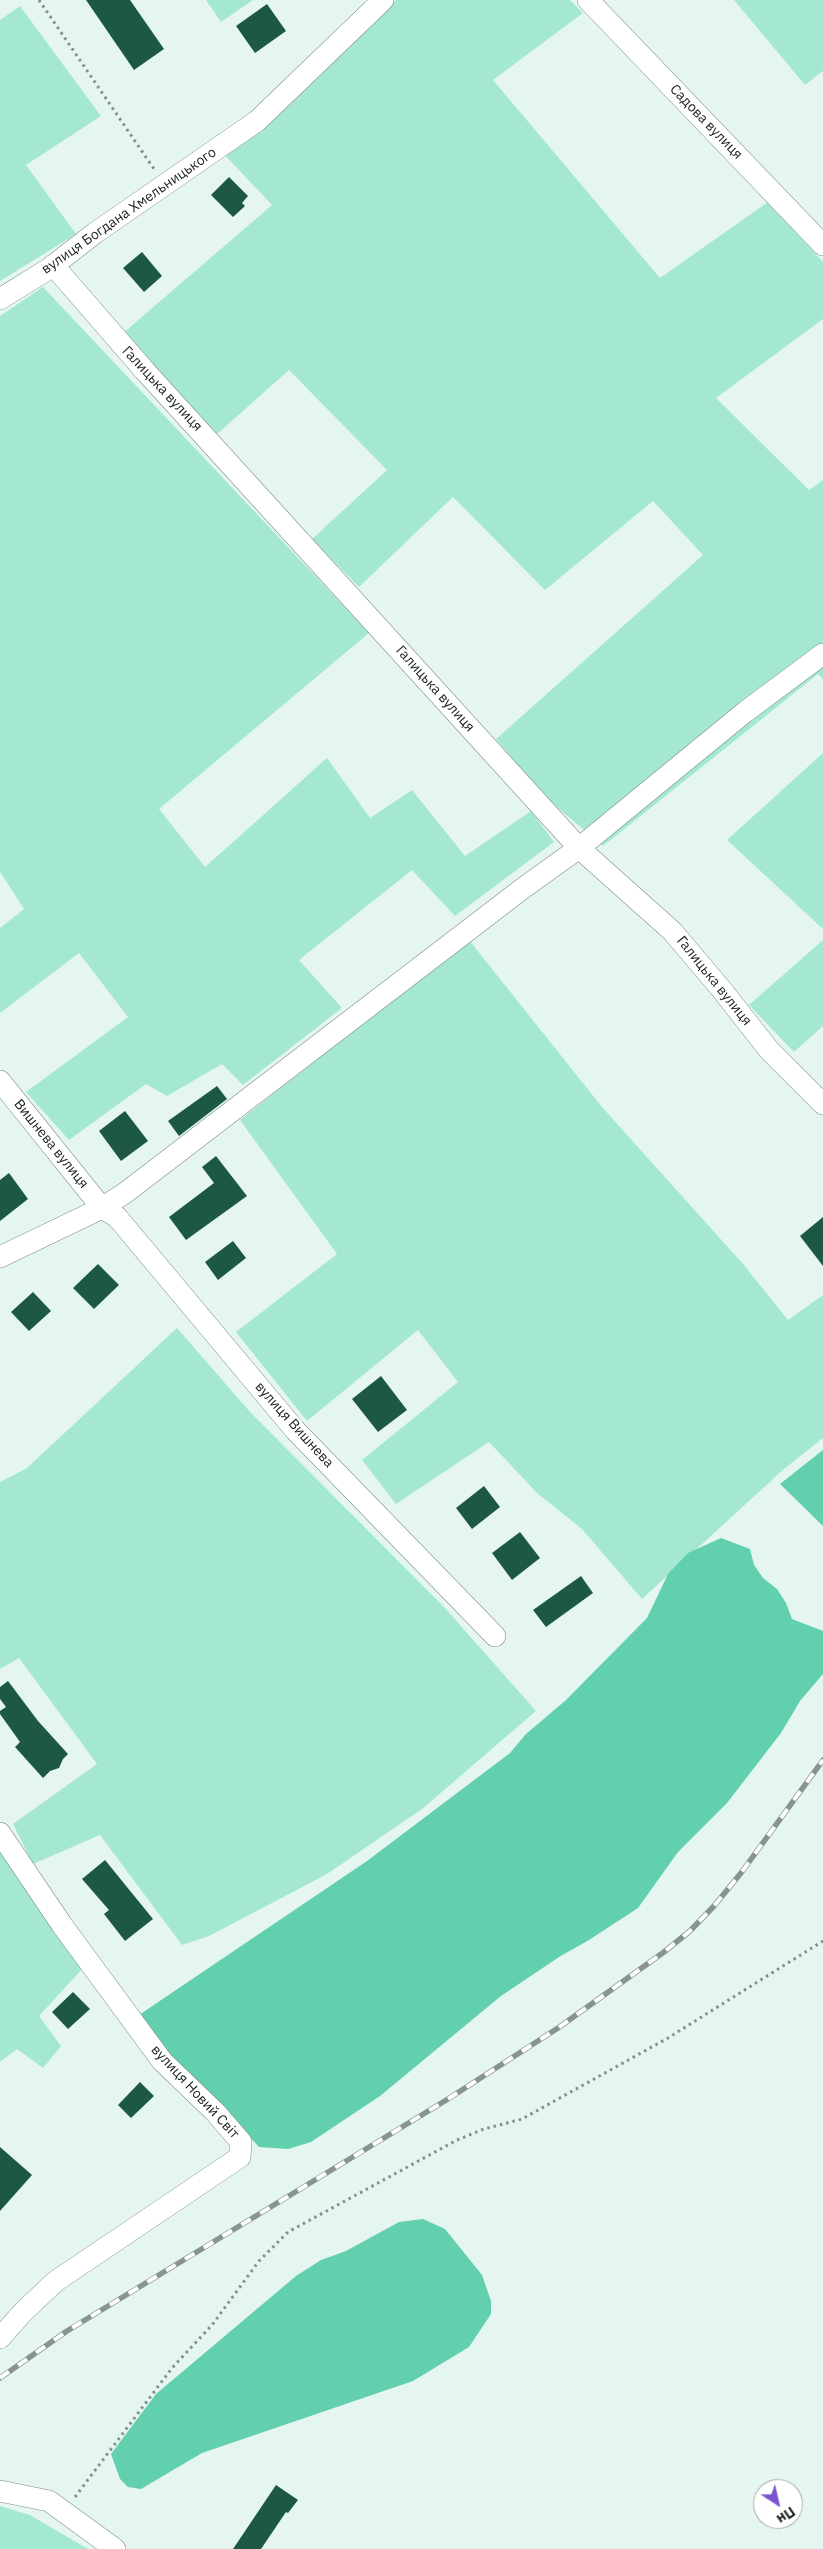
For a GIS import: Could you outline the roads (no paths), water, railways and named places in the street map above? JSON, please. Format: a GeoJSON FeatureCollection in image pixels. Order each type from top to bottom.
{"type":"FeatureCollection","features":[{"type":"Feature","properties":{"kind":"street","name":"вулиця Богдана Хмельницького"},"geometry":{"type":"LineString","coordinates":[[0,299],[54,266],[256,121],[382,0]]}},
{"type":"Feature","properties":{"kind":"street","name":"Садова вулиця"},"geometry":{"type":"LineString","coordinates":[[588,0],[823,245]]}},
{"type":"Feature","properties":{"kind":"street","name":"Галицька вулиця"},"geometry":{"type":"LineString","coordinates":[[54,266],[145,371],[579,848],[672,931],[769,1050],[823,1104]]}},
{"type":"Feature","properties":{"kind":"street"},"geometry":{"type":"LineString","coordinates":[[0,1256],[102,1208],[579,848],[745,712],[823,654]]}},
{"type":"Feature","properties":{"kind":"street","name":"Вишнева вулиця"},"geometry":{"type":"LineString","coordinates":[[0,1081],[102,1208]]}},
{"type":"Feature","properties":{"kind":"street","name":"вулиця Вишнева"},"geometry":{"type":"LineString","coordinates":[[102,1208],[117,1217],[295,1430],[495,1636]]}},
{"type":"Feature","properties":{"kind":"street","name":"вулиця Новий Світ"},"geometry":{"type":"LineString","coordinates":[[0,1833],[62,1925],[162,2061],[215,2112],[241,2142],[240,2157],[56,2282],[24,2311],[0,2338]]}},
{"type":"Feature","properties":{"kind":"street"},"geometry":{"type":"LineString","coordinates":[[0,2491],[49,2500],[115,2549]]}},
{"type":"Feature","properties":{"kind":"railway"},"geometry":{"type":"LineString","coordinates":[[0,2378],[67,2331],[448,2099],[558,2028],[664,1952],[690,1931],[714,1906],[741,1873],[823,1760]]}}]}
